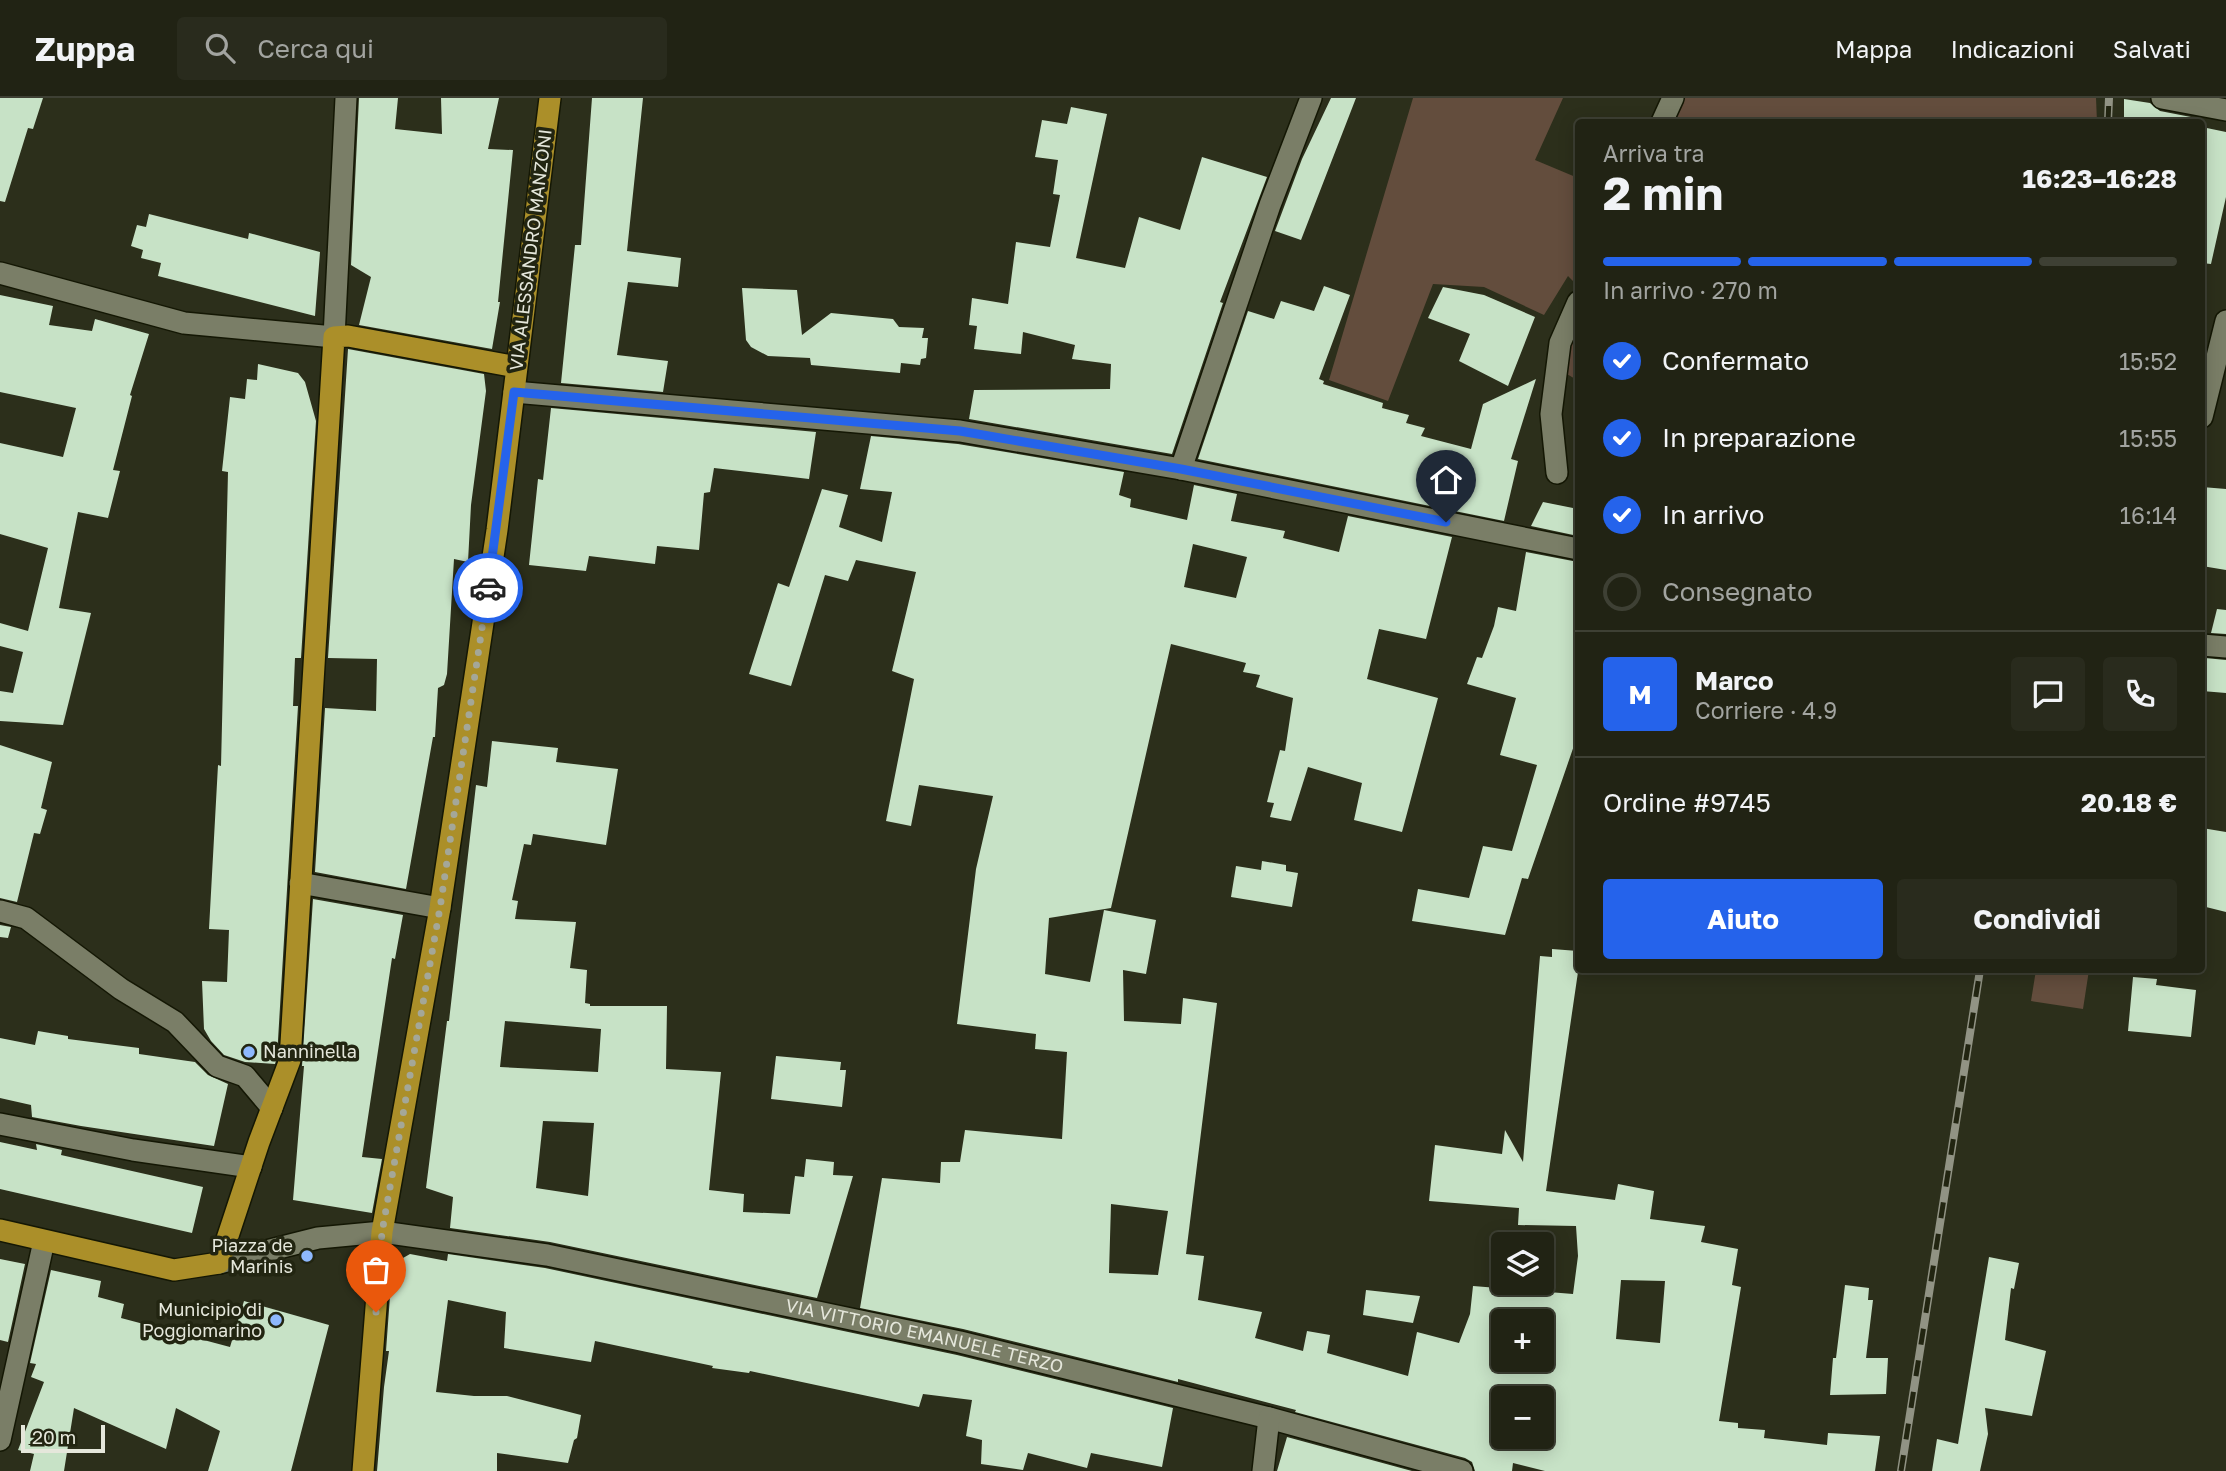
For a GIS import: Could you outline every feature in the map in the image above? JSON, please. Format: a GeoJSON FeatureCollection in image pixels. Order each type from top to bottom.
{"type":"FeatureCollection","features":[{"type":"Feature","properties":{"kind":"main road","name":"VIA ALESSANDRO MANZONI"},"geometry":{"type":"LineString","coordinates":[[363,1471],[382,1232],[440,908],[497,530],[550,98]]}},
{"type":"Feature","properties":{"kind":"main road"},"geometry":{"type":"LineString","coordinates":[[0,1230],[174,1270],[219,1263],[290,1060],[334,337],[348,336],[517,367]]}},
{"type":"Feature","properties":{"kind":"street"},"geometry":{"type":"LineString","coordinates":[[0,273],[184,323],[334,337],[346,98]]}},
{"type":"Feature","properties":{"kind":"street"},"geometry":{"type":"LineString","coordinates":[[1181,469],[1270,205],[1311,98]]}},
{"type":"Feature","properties":{"kind":"street"},"geometry":{"type":"LineString","coordinates":[[1664,119],[1674,98]]}},
{"type":"Feature","properties":{"kind":"street"},"geometry":{"type":"LineString","coordinates":[[2162,98],[2226,110]]}},
{"type":"Feature","properties":{"kind":"street"},"geometry":{"type":"LineString","coordinates":[[1557,473],[1551,414],[1560,343],[1575,309]]}},
{"type":"Feature","properties":{"kind":"street"},"geometry":{"type":"LineString","coordinates":[[2205,405],[2226,321]]}},
{"type":"Feature","properties":{"kind":"street"},"geometry":{"type":"LineString","coordinates":[[514,392],[960,431],[1181,469],[1575,548]]}},
{"type":"Feature","properties":{"kind":"street"},"geometry":{"type":"LineString","coordinates":[[2205,645],[2226,647]]}},
{"type":"Feature","properties":{"kind":"street"},"geometry":{"type":"LineString","coordinates":[[300,883],[440,908]]}},
{"type":"Feature","properties":{"kind":"street"},"geometry":{"type":"LineString","coordinates":[[0,911],[26,918],[121,989],[175,1022],[217,1066],[245,1076],[272,1108]]}},
{"type":"Feature","properties":{"kind":"street"},"geometry":{"type":"LineString","coordinates":[[0,1124],[133,1150],[251,1167]]}},
{"type":"Feature","properties":{"kind":"street","name":"VIA VITTORIO EMANUELE TERZO"},"geometry":{"type":"LineString","coordinates":[[219,1263],[318,1238],[382,1232],[548,1255],[960,1342],[1269,1418],[1462,1471]]}},
{"type":"Feature","properties":{"kind":"street"},"geometry":{"type":"LineString","coordinates":[[0,1440],[44,1241]]}},
{"type":"Feature","properties":{"kind":"street"},"geometry":{"type":"LineString","coordinates":[[1263,1471],[1269,1418]]}},
{"type":"Feature","properties":{"kind":"shaded area"},"geometry":{"type":"Polygon","coordinates":[[[1413,98],[1563,98],[1535,160],[1575,177],[1575,283],[1568,276],[1544,315],[1484,287],[1433,284],[1388,401],[1329,380],[1413,98]]]}},
{"type":"Feature","properties":{"kind":"shaded area"},"geometry":{"type":"Polygon","coordinates":[[[1685,98],[2096,98],[2097,119],[1674,119],[1685,98]]]}},
{"type":"Feature","properties":{"kind":"shaded area"},"geometry":{"type":"Polygon","coordinates":[[[1575,325],[1575,379],[1555,367],[1575,325]]]}},
{"type":"Feature","properties":{"kind":"shaded area"},"geometry":{"type":"Polygon","coordinates":[[[2036,973],[2089,973],[2083,1009],[2031,1001],[2036,973]]]}},
{"type":"Feature","properties":{"kind":"building"},"geometry":{"type":"Polygon","coordinates":[[[0,98],[43,98],[33,129],[28,128],[5,202],[0,201],[0,98]]]}},
{"type":"Feature","properties":{"kind":"building"},"geometry":{"type":"Polygon","coordinates":[[[359,98],[398,98],[395,129],[442,134],[441,98],[499,98],[488,149],[513,150],[500,302],[492,349],[359,325],[371,277],[351,265],[359,98]]]}},
{"type":"Feature","properties":{"kind":"building"},"geometry":{"type":"Polygon","coordinates":[[[592,98],[643,98],[627,251],[681,258],[678,287],[628,282],[617,355],[668,361],[663,392],[561,383],[575,245],[581,245],[592,98]]]}},
{"type":"Feature","properties":{"kind":"building"},"geometry":{"type":"Polygon","coordinates":[[[1331,98],[1356,98],[1301,240],[1275,231],[1302,159],[1331,98]]]}},
{"type":"Feature","properties":{"kind":"building"},"geometry":{"type":"Polygon","coordinates":[[[2124,99],[2150,103],[2160,111],[2191,117],[2191,119],[2124,119],[2124,99]]]}},
{"type":"Feature","properties":{"kind":"building"},"geometry":{"type":"Polygon","coordinates":[[[1071,107],[1107,114],[1076,258],[1125,268],[1139,217],[1180,230],[1202,157],[1267,177],[1220,302],[1223,303],[1172,454],[969,419],[974,390],[1110,389],[1111,364],[1072,359],[1075,345],[1023,332],[1021,354],[974,349],[977,326],[969,325],[972,298],[1008,304],[1016,242],[1050,247],[1060,195],[1053,194],[1058,160],[1035,157],[1042,120],[1067,124],[1071,107]]]}},
{"type":"Feature","properties":{"kind":"building"},"geometry":{"type":"Polygon","coordinates":[[[2205,128],[2226,132],[2226,197],[2211,264],[2205,263],[2205,128]]]}},
{"type":"Feature","properties":{"kind":"building"},"geometry":{"type":"Polygon","coordinates":[[[149,214],[248,239],[249,233],[320,252],[315,316],[158,276],[161,263],[141,258],[143,250],[131,246],[137,225],[146,227],[149,214]]]}},
{"type":"Feature","properties":{"kind":"building"},"geometry":{"type":"Polygon","coordinates":[[[1324,286],[1350,295],[1319,379],[1324,381],[1323,384],[1383,403],[1382,408],[1409,415],[1406,423],[1425,428],[1421,436],[1471,449],[1483,404],[1536,379],[1511,459],[1518,461],[1504,521],[1198,459],[1248,311],[1274,319],[1281,301],[1314,311],[1324,286]]]}},
{"type":"Feature","properties":{"kind":"building"},"geometry":{"type":"Polygon","coordinates":[[[1443,287],[1484,295],[1535,317],[1508,386],[1459,361],[1470,334],[1428,318],[1443,287]]]}},
{"type":"Feature","properties":{"kind":"building"},"geometry":{"type":"Polygon","coordinates":[[[742,288],[797,290],[802,335],[831,313],[893,319],[899,327],[924,328],[922,338],[928,338],[926,358],[921,359],[920,365],[901,363],[900,373],[811,365],[810,358],[768,356],[751,347],[746,340],[742,288]]]}},
{"type":"Feature","properties":{"kind":"building"},"geometry":{"type":"Polygon","coordinates":[[[0,295],[53,306],[49,325],[92,331],[95,319],[149,334],[130,395],[132,396],[113,470],[120,471],[108,518],[78,512],[59,608],[91,613],[63,725],[0,721],[0,691],[13,693],[23,652],[0,646],[0,623],[28,631],[48,548],[0,534],[0,443],[63,457],[76,408],[0,392],[0,295]]]}},
{"type":"Feature","properties":{"kind":"building"},"geometry":{"type":"Polygon","coordinates":[[[348,349],[484,374],[486,391],[471,505],[468,562],[454,559],[447,674],[444,685],[438,688],[435,737],[406,889],[315,872],[325,708],[376,711],[377,659],[328,658],[348,349]]]}},
{"type":"Feature","properties":{"kind":"building"},"geometry":{"type":"Polygon","coordinates":[[[258,364],[298,373],[305,382],[316,421],[301,658],[295,658],[293,706],[298,706],[275,1064],[245,1062],[224,1055],[211,1041],[204,1029],[202,981],[227,982],[229,930],[209,929],[218,765],[221,766],[228,472],[222,471],[230,397],[245,399],[247,379],[257,380],[258,364]]]}},
{"type":"Feature","properties":{"kind":"building"},"geometry":{"type":"Polygon","coordinates":[[[551,408],[816,432],[809,479],[714,468],[710,492],[704,493],[699,550],[657,546],[655,564],[589,556],[586,571],[529,565],[538,479],[543,480],[551,408]]]}},
{"type":"Feature","properties":{"kind":"building"},"geometry":{"type":"Polygon","coordinates":[[[871,436],[958,444],[1124,472],[1119,495],[1131,499],[1130,507],[1187,520],[1194,485],[1237,494],[1231,521],[1285,531],[1283,538],[1339,552],[1348,516],[1452,537],[1426,639],[1379,629],[1367,679],[1438,698],[1402,832],[1354,820],[1362,783],[1308,767],[1291,821],[1270,817],[1274,803],[1267,802],[1280,750],[1285,751],[1293,698],[1256,687],[1260,675],[1243,672],[1246,663],[1171,644],[1111,908],[1049,918],[1045,974],[1090,982],[1104,910],[1156,920],[1146,974],[1123,970],[1124,1021],[1181,1024],[1183,998],[1217,1003],[1186,1254],[1204,1256],[1198,1300],[1262,1312],[1255,1338],[1303,1351],[1307,1331],[1330,1335],[1327,1353],[1408,1376],[1417,1332],[1459,1343],[1470,1314],[1473,1286],[1491,1287],[1491,1295],[1573,1294],[1578,1256],[1576,1226],[1518,1225],[1519,1208],[1429,1201],[1435,1145],[1502,1154],[1505,1130],[1523,1162],[1540,956],[1552,957],[1552,949],[1575,951],[1575,973],[1578,973],[1546,1191],[1615,1200],[1618,1184],[1654,1191],[1650,1219],[1705,1226],[1701,1242],[1738,1249],[1732,1285],[1741,1287],[1719,1421],[1738,1423],[1738,1428],[1765,1430],[1764,1438],[1827,1445],[1828,1433],[1880,1436],[1875,1471],[1545,1471],[1513,1463],[1512,1471],[1475,1471],[1472,1462],[1465,1458],[1295,1412],[1296,1410],[1178,1379],[1178,1382],[963,1329],[860,1308],[882,1178],[940,1183],[941,1162],[960,1162],[965,1130],[1062,1139],[1067,1052],[1035,1049],[1036,1034],[957,1024],[976,869],[993,796],[919,785],[911,826],[886,821],[914,679],[892,671],[916,572],[856,560],[848,581],[825,575],[791,686],[749,674],[778,583],[789,587],[822,489],[848,495],[839,527],[882,542],[892,492],[860,489],[871,436]],[[1193,544],[1184,587],[1236,598],[1247,557],[1193,544]],[[1111,1204],[1109,1273],[1158,1275],[1168,1211],[1111,1204]],[[1621,1280],[1616,1339],[1660,1343],[1665,1281],[1621,1280]]]}},
{"type":"Feature","properties":{"kind":"building"},"geometry":{"type":"Polygon","coordinates":[[[2205,487],[2226,489],[2226,570],[2205,566],[2205,487]]]}},
{"type":"Feature","properties":{"kind":"building"},"geometry":{"type":"Polygon","coordinates":[[[1543,502],[1575,508],[1575,535],[1531,526],[1543,502]]]}},
{"type":"Feature","properties":{"kind":"building"},"geometry":{"type":"Polygon","coordinates":[[[1526,552],[1575,561],[1575,743],[1528,879],[1522,878],[1505,935],[1412,921],[1418,889],[1469,898],[1483,846],[1512,851],[1537,765],[1500,755],[1516,698],[1467,684],[1477,657],[1482,658],[1498,607],[1516,611],[1526,552]]]}},
{"type":"Feature","properties":{"kind":"building"},"geometry":{"type":"Polygon","coordinates":[[[2217,609],[2226,610],[2226,634],[2211,633],[2217,609]]]}},
{"type":"Feature","properties":{"kind":"building"},"geometry":{"type":"Polygon","coordinates":[[[2205,658],[2226,660],[2226,693],[2205,691],[2205,658]]]}},
{"type":"Feature","properties":{"kind":"building"},"geometry":{"type":"Polygon","coordinates":[[[492,741],[558,748],[556,762],[618,769],[606,845],[533,834],[531,845],[524,844],[512,900],[518,901],[515,919],[576,922],[570,968],[587,970],[585,1003],[590,1006],[667,1006],[666,1069],[721,1072],[709,1190],[744,1194],[743,1212],[790,1214],[795,1176],[804,1177],[806,1159],[834,1162],[833,1175],[853,1176],[817,1298],[550,1242],[450,1228],[453,1197],[426,1188],[449,1021],[476,785],[487,787],[492,741]],[[505,1021],[500,1067],[598,1072],[601,1029],[505,1021]],[[543,1121],[536,1188],[588,1196],[594,1123],[543,1121]]]}},
{"type":"Feature","properties":{"kind":"building"},"geometry":{"type":"Polygon","coordinates":[[[0,745],[52,762],[41,808],[47,810],[40,834],[34,833],[17,902],[0,898],[0,745]]]}},
{"type":"Feature","properties":{"kind":"building"},"geometry":{"type":"Polygon","coordinates":[[[2205,828],[2226,832],[2226,912],[2205,907],[2205,828]]]}},
{"type":"Feature","properties":{"kind":"building"},"geometry":{"type":"Polygon","coordinates":[[[1262,861],[1286,865],[1286,871],[1298,873],[1292,907],[1231,897],[1236,866],[1261,870],[1262,861]]]}},
{"type":"Feature","properties":{"kind":"building"},"geometry":{"type":"Polygon","coordinates":[[[313,899],[403,915],[395,959],[392,958],[362,1157],[382,1159],[372,1213],[293,1200],[313,899]]]}},
{"type":"Feature","properties":{"kind":"building"},"geometry":{"type":"Polygon","coordinates":[[[0,925],[11,927],[8,938],[0,937],[0,925]]]}},
{"type":"Feature","properties":{"kind":"building"},"geometry":{"type":"Polygon","coordinates":[[[2133,977],[2157,979],[2156,985],[2196,990],[2191,1037],[2128,1031],[2133,977]]]}},
{"type":"Feature","properties":{"kind":"building"},"geometry":{"type":"Polygon","coordinates":[[[38,1031],[68,1036],[68,1039],[139,1048],[139,1054],[195,1062],[208,1075],[228,1084],[214,1146],[32,1117],[31,1105],[0,1098],[0,1038],[35,1045],[38,1031]]]}},
{"type":"Feature","properties":{"kind":"building"},"geometry":{"type":"Polygon","coordinates":[[[776,1056],[841,1062],[840,1070],[846,1070],[842,1107],[771,1099],[776,1056]]]}},
{"type":"Feature","properties":{"kind":"building"},"geometry":{"type":"Polygon","coordinates":[[[0,1142],[37,1150],[36,1144],[62,1150],[61,1155],[203,1187],[192,1233],[0,1189],[0,1142]]]}},
{"type":"Feature","properties":{"kind":"building"},"geometry":{"type":"Polygon","coordinates":[[[410,1254],[447,1261],[448,1254],[545,1268],[957,1355],[1173,1408],[1162,1467],[1091,1453],[1087,1468],[1028,1453],[1023,1470],[981,1464],[982,1440],[966,1436],[972,1400],[923,1394],[919,1407],[750,1371],[712,1368],[713,1366],[595,1341],[591,1362],[504,1348],[506,1312],[448,1300],[436,1392],[507,1396],[581,1415],[577,1438],[574,1440],[568,1463],[497,1453],[497,1471],[377,1471],[389,1351],[386,1351],[390,1296],[396,1262],[410,1254]]]}},
{"type":"Feature","properties":{"kind":"building"},"geometry":{"type":"Polygon","coordinates":[[[1989,1257],[2019,1263],[2014,1289],[2011,1288],[2005,1340],[2046,1351],[2032,1416],[1985,1408],[1988,1434],[1980,1471],[1932,1471],[1937,1439],[1958,1444],[1989,1257]]]}},
{"type":"Feature","properties":{"kind":"building"},"geometry":{"type":"Polygon","coordinates":[[[0,1259],[25,1264],[8,1342],[0,1340],[0,1259]]]}},
{"type":"Feature","properties":{"kind":"building"},"geometry":{"type":"Polygon","coordinates":[[[51,1270],[101,1281],[98,1297],[124,1304],[121,1318],[230,1347],[244,1301],[329,1325],[291,1471],[208,1471],[220,1431],[176,1408],[166,1449],[74,1408],[64,1471],[30,1471],[34,1454],[18,1450],[44,1382],[31,1377],[36,1364],[30,1363],[51,1270]]]}},
{"type":"Feature","properties":{"kind":"building"},"geometry":{"type":"Polygon","coordinates":[[[1845,1285],[1869,1288],[1868,1300],[1873,1300],[1866,1358],[1888,1358],[1886,1394],[1830,1395],[1845,1285]]]}},
{"type":"Feature","properties":{"kind":"building"},"geometry":{"type":"Polygon","coordinates":[[[1366,1290],[1420,1296],[1413,1323],[1363,1315],[1366,1290]]]}},
{"type":"Feature","properties":{"kind":"building"},"geometry":{"type":"Polygon","coordinates":[[[1287,1437],[1412,1471],[1277,1471],[1287,1437]]]}},
{"type":"Feature","properties":{"kind":"railway"},"geometry":{"type":"LineString","coordinates":[[2108,119],[2109,98]]}},
{"type":"Feature","properties":{"kind":"railway"},"geometry":{"type":"LineString","coordinates":[[1901,1471],[1980,973]]}},
{"type":"Feature","properties":{"kind":"way so far"},"geometry":{"type":"LineString","coordinates":[[376,1312],[382,1232],[440,908],[488,588]]}},
{"type":"Feature","properties":{"kind":"place","name":"Nanninella"},"geometry":{"type":"Point","coordinates":[249,1052]}},
{"type":"Feature","properties":{"kind":"place","name":"Piazza de Marinis"},"geometry":{"type":"Point","coordinates":[307,1256]}},
{"type":"Feature","properties":{"kind":"place","name":"Municipio di Poggiomarino"},"geometry":{"type":"Point","coordinates":[276,1320]}},
{"type":"Feature","properties":{"kind":"route"},"geometry":{"type":"LineString","coordinates":[[488,588],[514,392],[960,431],[1181,469],[1446,522]]}}]}
